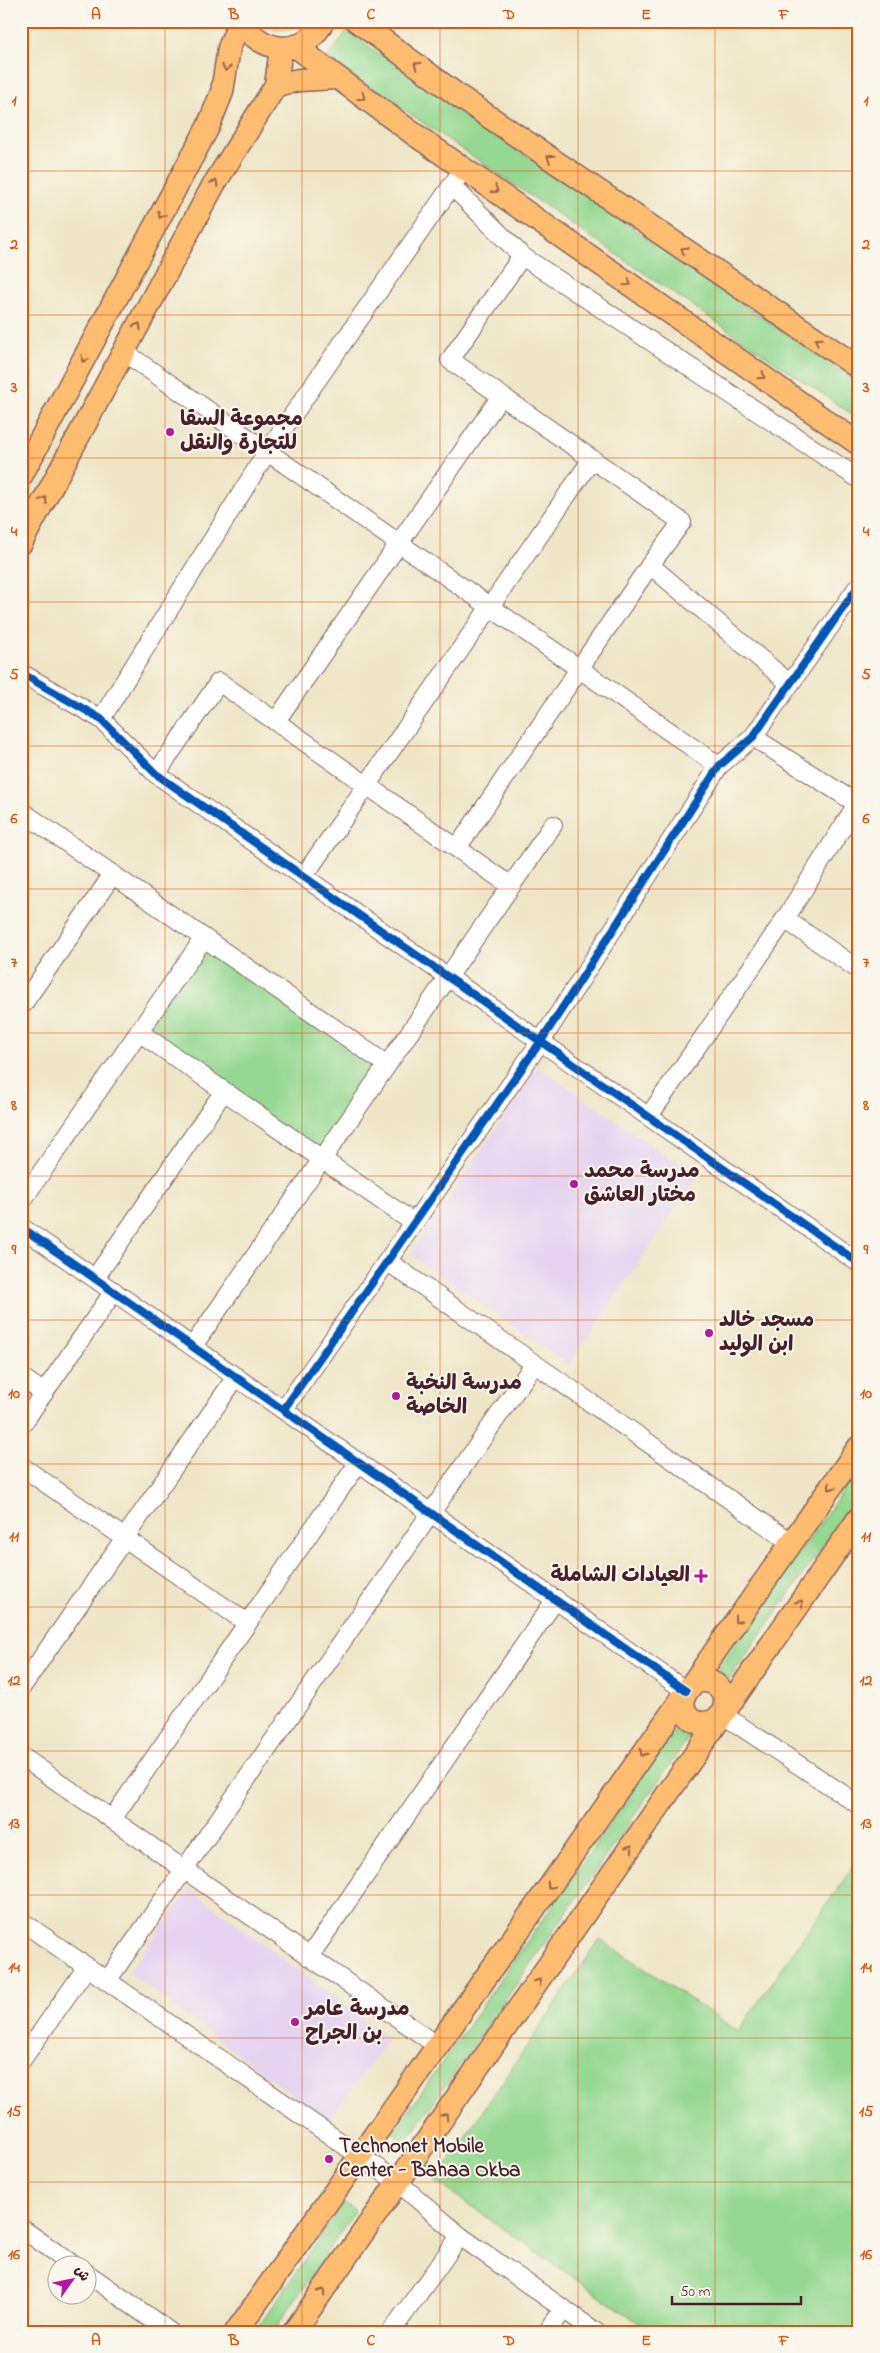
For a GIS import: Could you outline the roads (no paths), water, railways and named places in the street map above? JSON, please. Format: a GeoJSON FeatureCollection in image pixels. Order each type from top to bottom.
{"type":"FeatureCollection","features":[{"type":"Feature","properties":{"kind":"main road"},"geometry":{"type":"LineString","coordinates":[[21,476],[208,128],[222,92],[229,48],[240,21],[257,40],[268,46],[288,47],[309,39],[320,28],[323,21]]}},
{"type":"Feature","properties":{"kind":"main road"},"geometry":{"type":"LineString","coordinates":[[357,21],[468,102],[859,368]]}},
{"type":"Feature","properties":{"kind":"main road"},"geometry":{"type":"LineString","coordinates":[[288,47],[336,78],[458,177],[859,444]]}},
{"type":"Feature","properties":{"kind":"main road"},"geometry":{"type":"LineString","coordinates":[[21,543],[213,186],[276,85],[288,47]]}},
{"type":"Feature","properties":{"kind":"main road"},"geometry":{"type":"LineString","coordinates":[[276,85],[299,80],[336,78]]}},
{"type":"Feature","properties":{"kind":"main road"},"geometry":{"type":"LineString","coordinates":[[236,2332],[859,1447]]}},
{"type":"Feature","properties":{"kind":"main road"},"geometry":{"type":"LineString","coordinates":[[294,2332],[859,1518]]}},
{"type":"Feature","properties":{"kind":"main road"},"geometry":{"type":"LineString","coordinates":[[700,1681],[716,1684],[725,1698],[722,1714],[708,1723],[700,1723],[693,1720],[683,1706],[683,1698],[686,1691],[700,1681]]}},
{"type":"Feature","properties":{"kind":"street"},"geometry":{"type":"LineString","coordinates":[[100,719],[267,452],[458,177],[522,256],[859,479]]}},
{"type":"Feature","properties":{"kind":"street"},"geometry":{"type":"LineString","coordinates":[[457,848],[650,565],[682,522],[450,360],[522,256]]}},
{"type":"Feature","properties":{"kind":"street"},"geometry":{"type":"LineString","coordinates":[[124,352],[719,766]]}},
{"type":"Feature","properties":{"kind":"street"},"geometry":{"type":"LineString","coordinates":[[276,722],[501,396]]}},
{"type":"Feature","properties":{"kind":"street"},"geometry":{"type":"LineString","coordinates":[[304,876],[592,459]]}},
{"type":"Feature","properties":{"kind":"street"},"geometry":{"type":"LineString","coordinates":[[650,565],[790,684]]}},
{"type":"Feature","properties":{"kind":"street"},"geometry":{"type":"LineString","coordinates":[[284,1409],[541,1041],[719,766],[753,737],[859,586]]}},
{"type":"Feature","properties":{"kind":"street"},"geometry":{"type":"LineString","coordinates":[[21,673],[100,719],[156,774],[859,1262]]}},
{"type":"Feature","properties":{"kind":"street"},"geometry":{"type":"LineString","coordinates":[[156,774],[220,682],[512,886]]}},
{"type":"Feature","properties":{"kind":"street"},"geometry":{"type":"LineString","coordinates":[[649,1116],[785,919],[858,805],[753,737]]}},
{"type":"Feature","properties":{"kind":"street"},"geometry":{"type":"LineString","coordinates":[[21,811],[387,1066]]}},
{"type":"Feature","properties":{"kind":"street"},"geometry":{"type":"LineString","coordinates":[[193,1346],[553,825]]}},
{"type":"Feature","properties":{"kind":"street"},"geometry":{"type":"LineString","coordinates":[[21,1007],[113,874]]}},
{"type":"Feature","properties":{"kind":"street"},"geometry":{"type":"LineString","coordinates":[[785,919],[859,970]]}},
{"type":"Feature","properties":{"kind":"street"},"geometry":{"type":"LineString","coordinates":[[21,1202],[204,938]]}},
{"type":"Feature","properties":{"kind":"street"},"geometry":{"type":"LineString","coordinates":[[139,1032],[414,1223]]}},
{"type":"Feature","properties":{"kind":"street"},"geometry":{"type":"LineString","coordinates":[[95,1278],[224,1091]]}},
{"type":"Feature","properties":{"kind":"street"},"geometry":{"type":"LineString","coordinates":[[21,1227],[686,1691]]}},
{"type":"Feature","properties":{"kind":"street"},"geometry":{"type":"LineString","coordinates":[[387,1261],[792,1543]]}},
{"type":"Feature","properties":{"kind":"street"},"geometry":{"type":"LineString","coordinates":[[21,1426],[114,1291]]}},
{"type":"Feature","properties":{"kind":"street"},"geometry":{"type":"LineString","coordinates":[[107,1981],[534,1364]]}},
{"type":"Feature","properties":{"kind":"street"},"geometry":{"type":"LineString","coordinates":[[21,1377],[44,1393]]}},
{"type":"Feature","properties":{"kind":"street"},"geometry":{"type":"LineString","coordinates":[[21,1688],[236,1377]]}},
{"type":"Feature","properties":{"kind":"street"},"geometry":{"type":"LineString","coordinates":[[112,1819],[359,1462]]}},
{"type":"Feature","properties":{"kind":"street"},"geometry":{"type":"LineString","coordinates":[[21,1466],[248,1623]]}},
{"type":"Feature","properties":{"kind":"street"},"geometry":{"type":"LineString","coordinates":[[310,1957],[556,1599]]}},
{"type":"Feature","properties":{"kind":"street"},"geometry":{"type":"LineString","coordinates":[[722,1714],[859,1805]]}},
{"type":"Feature","properties":{"kind":"street"},"geometry":{"type":"LineString","coordinates":[[21,1756],[438,2046]]}},
{"type":"Feature","properties":{"kind":"street"},"geometry":{"type":"LineString","coordinates":[[21,1921],[398,2183],[460,2236],[596,2332]]}},
{"type":"Feature","properties":{"kind":"street"},"geometry":{"type":"LineString","coordinates":[[21,2061],[87,1967]]}},
{"type":"Feature","properties":{"kind":"street"},"geometry":{"type":"LineString","coordinates":[[21,2228],[61,2256]]}},
{"type":"Feature","properties":{"kind":"street"},"geometry":{"type":"LineString","coordinates":[[391,2332],[460,2236]]}},
{"type":"Feature","properties":{"kind":"street"},"geometry":{"type":"LineString","coordinates":[[98,2281],[170,2332]]}},
{"type":"Feature","properties":{"kind":"street"},"geometry":{"type":"LineString","coordinates":[[548,2332],[564,2309]]}},
{"type":"Feature","properties":{"kind":"place","name":"مجموعة السقا للتجارة والنقل"},"geometry":{"type":"Point","coordinates":[170,432]}},
{"type":"Feature","properties":{"kind":"place","name":"مدرسة محمد مختار العاشق"},"geometry":{"type":"Point","coordinates":[574,1184]}},
{"type":"Feature","properties":{"kind":"place","name":"مسجد خالد ابن الوليد"},"geometry":{"type":"Point","coordinates":[709,1333]}},
{"type":"Feature","properties":{"kind":"place","name":"مدرسة النخبة الخاصة"},"geometry":{"type":"Point","coordinates":[396,1396]}},
{"type":"Feature","properties":{"kind":"place","name":"العيادات الشاملة"},"geometry":{"type":"Point","coordinates":[701,1576]}},
{"type":"Feature","properties":{"kind":"place","name":"مدرسة عامر بن الجراح"},"geometry":{"type":"Point","coordinates":[295,2022]}},
{"type":"Feature","properties":{"kind":"place","name":"Technonet Mobile Center - Bahaa Okba"},"geometry":{"type":"Point","coordinates":[329,2159]}}]}
